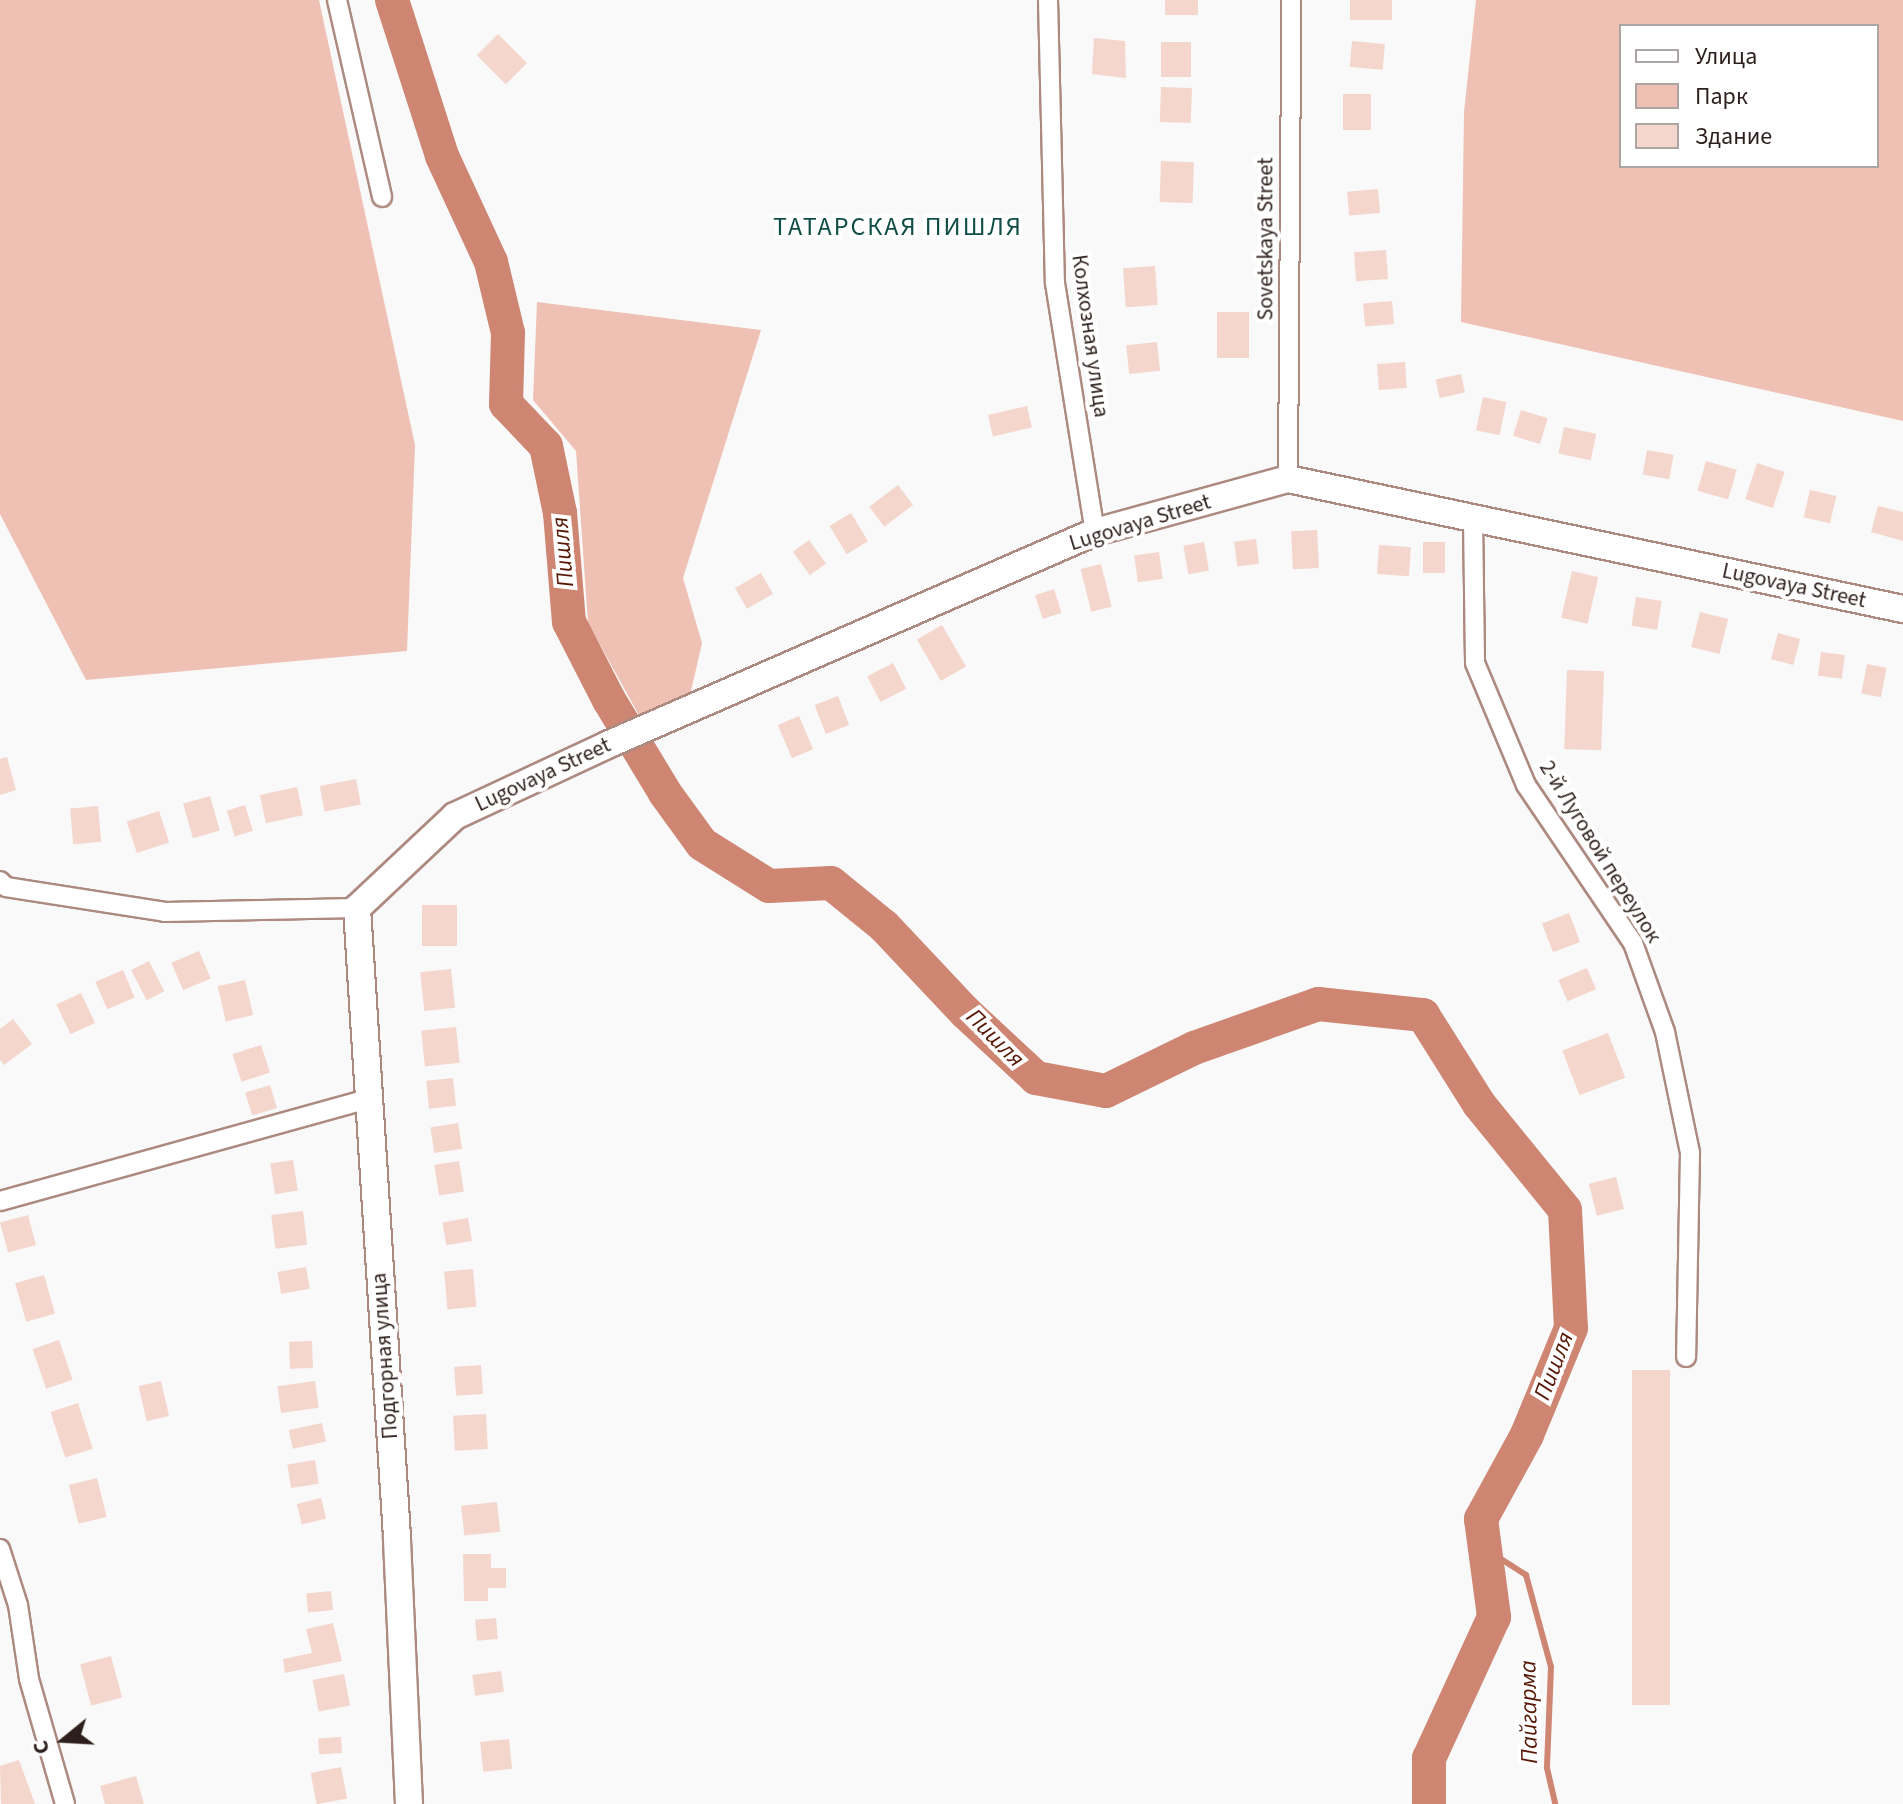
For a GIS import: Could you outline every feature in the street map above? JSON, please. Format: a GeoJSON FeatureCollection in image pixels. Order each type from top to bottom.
{"type":"FeatureCollection","features":[{"type":"Feature","properties":{"kind":"street"},"geometry":{"type":"LineString","coordinates":[[337,0],[382,197]]}},
{"type":"Feature","properties":{"kind":"street","name":"Колхозная улица"},"geometry":{"type":"LineString","coordinates":[[1048,0],[1055,283],[1095,532]]}},
{"type":"Feature","properties":{"kind":"street","name":"Sovetskaya Street"},"geometry":{"type":"LineString","coordinates":[[1288,479],[1291,0]]}},
{"type":"Feature","properties":{"kind":"street","name":"Lugovaya Street"},"geometry":{"type":"LineString","coordinates":[[357,908],[455,816],[607,745],[1095,532],[1288,479],[1903,609]]}},
{"type":"Feature","properties":{"kind":"street","name":"2-й Луговой переулок"},"geometry":{"type":"LineString","coordinates":[[1473,518],[1475,663],[1526,785],[1633,943],[1665,1032],[1690,1153],[1686,1357]]}},
{"type":"Feature","properties":{"kind":"street"},"geometry":{"type":"LineString","coordinates":[[0,881],[6,887],[165,912],[357,908]]}},
{"type":"Feature","properties":{"kind":"street","name":"Подгорная улица"},"geometry":{"type":"LineString","coordinates":[[357,908],[397,1537],[409,1804]]}},
{"type":"Feature","properties":{"kind":"street"},"geometry":{"type":"LineString","coordinates":[[0,1201],[369,1099]]}},
{"type":"Feature","properties":{"kind":"street"},"geometry":{"type":"LineString","coordinates":[[0,1549],[18,1605],[29,1679],[65,1804]]}},
{"type":"Feature","properties":{"kind":"green space"},"geometry":{"type":"Polygon","coordinates":[[[0,0],[319,0],[415,445],[407,651],[86,680],[0,514],[0,0]]]}},
{"type":"Feature","properties":{"kind":"green space"},"geometry":{"type":"Polygon","coordinates":[[[1476,0],[1903,0],[1903,421],[1461,322],[1464,112],[1476,0]]]}},
{"type":"Feature","properties":{"kind":"green space"},"geometry":{"type":"Polygon","coordinates":[[[537,302],[761,330],[683,578],[702,643],[689,700],[646,728],[588,623],[576,451],[533,400],[537,302]]]}},
{"type":"Feature","properties":{"kind":"building"},"geometry":{"type":"Polygon","coordinates":[[[1165,0],[1198,0],[1198,15],[1165,15],[1165,0]]]}},
{"type":"Feature","properties":{"kind":"building"},"geometry":{"type":"Polygon","coordinates":[[[1350,0],[1392,0],[1392,20],[1350,20],[1350,0]]]}},
{"type":"Feature","properties":{"kind":"building"},"geometry":{"type":"Polygon","coordinates":[[[498,34],[527,63],[506,84],[477,55],[498,34]]]}},
{"type":"Feature","properties":{"kind":"building"},"geometry":{"type":"Polygon","coordinates":[[[1094,38],[1125,41],[1126,78],[1092,74],[1094,38]]]}},
{"type":"Feature","properties":{"kind":"building"},"geometry":{"type":"Polygon","coordinates":[[[1352,41],[1385,44],[1383,70],[1350,67],[1352,41]]]}},
{"type":"Feature","properties":{"kind":"building"},"geometry":{"type":"Polygon","coordinates":[[[1161,42],[1191,42],[1191,77],[1161,77],[1161,42]]]}},
{"type":"Feature","properties":{"kind":"building"},"geometry":{"type":"Polygon","coordinates":[[[1161,87],[1192,88],[1191,123],[1160,122],[1161,87]]]}},
{"type":"Feature","properties":{"kind":"building"},"geometry":{"type":"Polygon","coordinates":[[[1343,94],[1371,94],[1371,130],[1343,130],[1343,94]]]}},
{"type":"Feature","properties":{"kind":"building"},"geometry":{"type":"Polygon","coordinates":[[[1161,161],[1194,162],[1193,203],[1160,202],[1161,161]]]}},
{"type":"Feature","properties":{"kind":"building"},"geometry":{"type":"Polygon","coordinates":[[[1378,189],[1380,213],[1349,216],[1347,192],[1378,189]]]}},
{"type":"Feature","properties":{"kind":"building"},"geometry":{"type":"Polygon","coordinates":[[[1386,250],[1388,279],[1356,281],[1354,252],[1386,250]]]}},
{"type":"Feature","properties":{"kind":"building"},"geometry":{"type":"Polygon","coordinates":[[[1155,266],[1158,305],[1126,307],[1123,268],[1155,266]]]}},
{"type":"Feature","properties":{"kind":"building"},"geometry":{"type":"Polygon","coordinates":[[[1392,301],[1394,324],[1365,326],[1363,304],[1392,301]]]}},
{"type":"Feature","properties":{"kind":"building"},"geometry":{"type":"Polygon","coordinates":[[[1217,312],[1249,312],[1249,358],[1217,358],[1217,312]]]}},
{"type":"Feature","properties":{"kind":"building"},"geometry":{"type":"Polygon","coordinates":[[[1157,342],[1160,371],[1129,374],[1126,345],[1157,342]]]}},
{"type":"Feature","properties":{"kind":"building"},"geometry":{"type":"Polygon","coordinates":[[[1405,362],[1407,388],[1379,390],[1377,364],[1405,362]]]}},
{"type":"Feature","properties":{"kind":"building"},"geometry":{"type":"Polygon","coordinates":[[[1461,374],[1465,393],[1440,398],[1436,379],[1461,374]]]}},
{"type":"Feature","properties":{"kind":"building"},"geometry":{"type":"Polygon","coordinates":[[[1483,397],[1506,402],[1499,435],[1476,430],[1483,397]]]}},
{"type":"Feature","properties":{"kind":"building"},"geometry":{"type":"Polygon","coordinates":[[[1027,406],[1032,427],[993,436],[988,415],[1027,406]]]}},
{"type":"Feature","properties":{"kind":"building"},"geometry":{"type":"Polygon","coordinates":[[[1521,410],[1548,418],[1540,444],[1513,436],[1521,410]]]}},
{"type":"Feature","properties":{"kind":"building"},"geometry":{"type":"Polygon","coordinates":[[[1564,427],[1596,434],[1591,460],[1558,453],[1564,427]]]}},
{"type":"Feature","properties":{"kind":"building"},"geometry":{"type":"Polygon","coordinates":[[[1647,450],[1674,455],[1669,479],[1643,475],[1647,450]]]}},
{"type":"Feature","properties":{"kind":"building"},"geometry":{"type":"Polygon","coordinates":[[[1706,461],[1737,470],[1728,500],[1697,491],[1706,461]]]}},
{"type":"Feature","properties":{"kind":"building"},"geometry":{"type":"Polygon","coordinates":[[[1757,463],[1785,472],[1773,508],[1745,499],[1757,463]]]}},
{"type":"Feature","properties":{"kind":"building"},"geometry":{"type":"Polygon","coordinates":[[[898,485],[913,505],[884,527],[869,507],[898,485]]]}},
{"type":"Feature","properties":{"kind":"building"},"geometry":{"type":"Polygon","coordinates":[[[1810,490],[1836,496],[1830,523],[1804,517],[1810,490]]]}},
{"type":"Feature","properties":{"kind":"building"},"geometry":{"type":"Polygon","coordinates":[[[1878,506],[1903,512],[1903,541],[1871,532],[1878,506]]]}},
{"type":"Feature","properties":{"kind":"building"},"geometry":{"type":"Polygon","coordinates":[[[851,513],[868,541],[847,554],[830,526],[851,513]]]}},
{"type":"Feature","properties":{"kind":"building"},"geometry":{"type":"Polygon","coordinates":[[[1317,530],[1319,568],[1293,569],[1291,531],[1317,530]]]}},
{"type":"Feature","properties":{"kind":"building"},"geometry":{"type":"Polygon","coordinates":[[[1256,539],[1259,564],[1237,566],[1234,542],[1256,539]]]}},
{"type":"Feature","properties":{"kind":"building"},"geometry":{"type":"Polygon","coordinates":[[[809,540],[826,563],[810,575],[793,552],[809,540]]]}},
{"type":"Feature","properties":{"kind":"building"},"geometry":{"type":"Polygon","coordinates":[[[1204,542],[1209,571],[1188,574],[1183,546],[1204,542]]]}},
{"type":"Feature","properties":{"kind":"building"},"geometry":{"type":"Polygon","coordinates":[[[1423,542],[1445,542],[1445,573],[1423,573],[1423,542]]]}},
{"type":"Feature","properties":{"kind":"building"},"geometry":{"type":"Polygon","coordinates":[[[1379,545],[1411,547],[1409,576],[1377,574],[1379,545]]]}},
{"type":"Feature","properties":{"kind":"building"},"geometry":{"type":"Polygon","coordinates":[[[1159,552],[1163,579],[1138,582],[1134,555],[1159,552]]]}},
{"type":"Feature","properties":{"kind":"building"},"geometry":{"type":"Polygon","coordinates":[[[1101,564],[1112,607],[1091,612],[1081,569],[1101,564]]]}},
{"type":"Feature","properties":{"kind":"building"},"geometry":{"type":"Polygon","coordinates":[[[1572,571],[1598,577],[1588,624],[1561,618],[1572,571]]]}},
{"type":"Feature","properties":{"kind":"building"},"geometry":{"type":"Polygon","coordinates":[[[761,573],[773,594],[747,609],[735,588],[761,573]]]}},
{"type":"Feature","properties":{"kind":"building"},"geometry":{"type":"Polygon","coordinates":[[[1054,589],[1062,613],[1043,619],[1035,595],[1054,589]]]}},
{"type":"Feature","properties":{"kind":"building"},"geometry":{"type":"Polygon","coordinates":[[[1636,597],[1662,601],[1657,630],[1631,626],[1636,597]]]}},
{"type":"Feature","properties":{"kind":"building"},"geometry":{"type":"Polygon","coordinates":[[[1700,612],[1728,619],[1719,654],[1691,647],[1700,612]]]}},
{"type":"Feature","properties":{"kind":"building"},"geometry":{"type":"Polygon","coordinates":[[[942,625],[966,667],[941,681],[917,640],[942,625]]]}},
{"type":"Feature","properties":{"kind":"building"},"geometry":{"type":"Polygon","coordinates":[[[1778,633],[1800,639],[1793,665],[1771,659],[1778,633]]]}},
{"type":"Feature","properties":{"kind":"building"},"geometry":{"type":"Polygon","coordinates":[[[1821,652],[1845,655],[1842,679],[1818,676],[1821,652]]]}},
{"type":"Feature","properties":{"kind":"building"},"geometry":{"type":"Polygon","coordinates":[[[893,663],[906,689],[880,702],[867,676],[893,663]]]}},
{"type":"Feature","properties":{"kind":"building"},"geometry":{"type":"Polygon","coordinates":[[[1867,664],[1887,668],[1881,697],[1861,693],[1867,664]]]}},
{"type":"Feature","properties":{"kind":"building"},"geometry":{"type":"Polygon","coordinates":[[[1567,670],[1604,671],[1601,750],[1564,749],[1567,670]]]}},
{"type":"Feature","properties":{"kind":"building"},"geometry":{"type":"Polygon","coordinates":[[[838,696],[849,725],[826,734],[815,705],[838,696]]]}},
{"type":"Feature","properties":{"kind":"building"},"geometry":{"type":"Polygon","coordinates":[[[799,716],[813,749],[792,758],[778,725],[799,716]]]}},
{"type":"Feature","properties":{"kind":"building"},"geometry":{"type":"Polygon","coordinates":[[[7,757],[16,790],[0,795],[0,759],[7,757]]]}},
{"type":"Feature","properties":{"kind":"building"},"geometry":{"type":"Polygon","coordinates":[[[356,779],[361,805],[325,812],[320,786],[356,779]]]}},
{"type":"Feature","properties":{"kind":"building"},"geometry":{"type":"Polygon","coordinates":[[[297,787],[303,815],[266,823],[260,795],[297,787]]]}},
{"type":"Feature","properties":{"kind":"building"},"geometry":{"type":"Polygon","coordinates":[[[210,796],[220,831],[193,838],[183,804],[210,796]]]}},
{"type":"Feature","properties":{"kind":"building"},"geometry":{"type":"Polygon","coordinates":[[[245,805],[253,831],[235,836],[227,811],[245,805]]]}},
{"type":"Feature","properties":{"kind":"building"},"geometry":{"type":"Polygon","coordinates":[[[98,806],[101,842],[73,844],[70,808],[98,806]]]}},
{"type":"Feature","properties":{"kind":"building"},"geometry":{"type":"Polygon","coordinates":[[[159,811],[169,842],[137,853],[127,822],[159,811]]]}},
{"type":"Feature","properties":{"kind":"building"},"geometry":{"type":"Polygon","coordinates":[[[422,905],[457,905],[457,946],[422,946],[422,905]]]}},
{"type":"Feature","properties":{"kind":"building"},"geometry":{"type":"Polygon","coordinates":[[[1569,913],[1580,942],[1553,952],[1542,923],[1569,913]]]}},
{"type":"Feature","properties":{"kind":"building"},"geometry":{"type":"Polygon","coordinates":[[[199,951],[211,979],[183,990],[171,963],[199,951]]]}},
{"type":"Feature","properties":{"kind":"building"},"geometry":{"type":"Polygon","coordinates":[[[149,961],[164,991],[147,1000],[131,970],[149,961]]]}},
{"type":"Feature","properties":{"kind":"building"},"geometry":{"type":"Polygon","coordinates":[[[1587,968],[1596,989],[1567,1001],[1558,980],[1587,968]]]}},
{"type":"Feature","properties":{"kind":"building"},"geometry":{"type":"Polygon","coordinates":[[[451,969],[455,1008],[424,1011],[420,972],[451,969]]]}},
{"type":"Feature","properties":{"kind":"building"},"geometry":{"type":"Polygon","coordinates":[[[123,970],[135,998],[107,1009],[95,982],[123,970]]]}},
{"type":"Feature","properties":{"kind":"building"},"geometry":{"type":"Polygon","coordinates":[[[245,980],[253,1015],[226,1021],[218,986],[245,980]]]}},
{"type":"Feature","properties":{"kind":"building"},"geometry":{"type":"Polygon","coordinates":[[[81,993],[95,1023],[70,1034],[57,1004],[81,993]]]}},
{"type":"Feature","properties":{"kind":"building"},"geometry":{"type":"Polygon","coordinates":[[[13,1019],[32,1044],[4,1065],[0,1060],[0,1029],[13,1019]]]}},
{"type":"Feature","properties":{"kind":"building"},"geometry":{"type":"Polygon","coordinates":[[[456,1027],[460,1063],[425,1066],[421,1031],[456,1027]]]}},
{"type":"Feature","properties":{"kind":"building"},"geometry":{"type":"Polygon","coordinates":[[[1608,1033],[1625,1078],[1579,1095],[1562,1051],[1608,1033]]]}},
{"type":"Feature","properties":{"kind":"building"},"geometry":{"type":"Polygon","coordinates":[[[261,1045],[270,1073],[241,1082],[232,1054],[261,1045]]]}},
{"type":"Feature","properties":{"kind":"building"},"geometry":{"type":"Polygon","coordinates":[[[453,1078],[456,1106],[429,1109],[426,1081],[453,1078]]]}},
{"type":"Feature","properties":{"kind":"building"},"geometry":{"type":"Polygon","coordinates":[[[270,1085],[277,1108],[252,1116],[245,1093],[270,1085]]]}},
{"type":"Feature","properties":{"kind":"building"},"geometry":{"type":"Polygon","coordinates":[[[458,1123],[462,1149],[434,1153],[430,1127],[458,1123]]]}},
{"type":"Feature","properties":{"kind":"building"},"geometry":{"type":"Polygon","coordinates":[[[293,1160],[298,1191],[275,1194],[270,1164],[293,1160]]]}},
{"type":"Feature","properties":{"kind":"building"},"geometry":{"type":"Polygon","coordinates":[[[459,1161],[464,1192],[439,1196],[434,1165],[459,1161]]]}},
{"type":"Feature","properties":{"kind":"building"},"geometry":{"type":"Polygon","coordinates":[[[1616,1177],[1624,1209],[1597,1216],[1589,1184],[1616,1177]]]}},
{"type":"Feature","properties":{"kind":"building"},"geometry":{"type":"Polygon","coordinates":[[[303,1211],[307,1245],[275,1249],[271,1215],[303,1211]]]}},
{"type":"Feature","properties":{"kind":"building"},"geometry":{"type":"Polygon","coordinates":[[[28,1215],[36,1245],[8,1252],[0,1223],[28,1215]]]}},
{"type":"Feature","properties":{"kind":"building"},"geometry":{"type":"Polygon","coordinates":[[[468,1218],[472,1241],[446,1245],[442,1223],[468,1218]]]}},
{"type":"Feature","properties":{"kind":"building"},"geometry":{"type":"Polygon","coordinates":[[[306,1267],[310,1289],[281,1294],[277,1272],[306,1267]]]}},
{"type":"Feature","properties":{"kind":"building"},"geometry":{"type":"Polygon","coordinates":[[[473,1269],[476,1307],[447,1309],[444,1272],[473,1269]]]}},
{"type":"Feature","properties":{"kind":"building"},"geometry":{"type":"Polygon","coordinates":[[[44,1275],[55,1313],[26,1322],[15,1283],[44,1275]]]}},
{"type":"Feature","properties":{"kind":"building"},"geometry":{"type":"Polygon","coordinates":[[[59,1340],[73,1380],[46,1389],[33,1349],[59,1340]]]}},
{"type":"Feature","properties":{"kind":"building"},"geometry":{"type":"Polygon","coordinates":[[[312,1341],[313,1368],[290,1369],[289,1342],[312,1341]]]}},
{"type":"Feature","properties":{"kind":"building"},"geometry":{"type":"Polygon","coordinates":[[[481,1365],[483,1394],[456,1396],[454,1367],[481,1365]]]}},
{"type":"Feature","properties":{"kind":"building"},"geometry":{"type":"Polygon","coordinates":[[[1632,1370],[1670,1370],[1670,1705],[1632,1705],[1632,1370]]]}},
{"type":"Feature","properties":{"kind":"building"},"geometry":{"type":"Polygon","coordinates":[[[161,1381],[169,1416],[147,1421],[139,1386],[161,1381]]]}},
{"type":"Feature","properties":{"kind":"building"},"geometry":{"type":"Polygon","coordinates":[[[315,1381],[319,1408],[281,1413],[277,1386],[315,1381]]]}},
{"type":"Feature","properties":{"kind":"building"},"geometry":{"type":"Polygon","coordinates":[[[78,1403],[93,1449],[65,1458],[50,1412],[78,1403]]]}},
{"type":"Feature","properties":{"kind":"building"},"geometry":{"type":"Polygon","coordinates":[[[486,1414],[488,1449],[455,1451],[453,1416],[486,1414]]]}},
{"type":"Feature","properties":{"kind":"building"},"geometry":{"type":"Polygon","coordinates":[[[322,1423],[326,1442],[293,1449],[289,1430],[322,1423]]]}},
{"type":"Feature","properties":{"kind":"building"},"geometry":{"type":"Polygon","coordinates":[[[315,1460],[319,1484],[291,1488],[287,1464],[315,1460]]]}},
{"type":"Feature","properties":{"kind":"building"},"geometry":{"type":"Polygon","coordinates":[[[97,1478],[107,1517],[79,1524],[69,1485],[97,1478]]]}},
{"type":"Feature","properties":{"kind":"building"},"geometry":{"type":"Polygon","coordinates":[[[321,1498],[326,1518],[302,1524],[297,1504],[321,1498]]]}},
{"type":"Feature","properties":{"kind":"building"},"geometry":{"type":"Polygon","coordinates":[[[497,1502],[500,1532],[464,1536],[461,1506],[497,1502]]]}},
{"type":"Feature","properties":{"kind":"building"},"geometry":{"type":"Polygon","coordinates":[[[463,1554],[491,1554],[491,1568],[506,1568],[506,1588],[488,1588],[488,1601],[464,1601],[463,1554]]]}},
{"type":"Feature","properties":{"kind":"building"},"geometry":{"type":"Polygon","coordinates":[[[331,1591],[333,1610],[308,1613],[306,1594],[331,1591]]]}},
{"type":"Feature","properties":{"kind":"building"},"geometry":{"type":"Polygon","coordinates":[[[496,1618],[498,1639],[477,1641],[475,1620],[496,1618]]]}},
{"type":"Feature","properties":{"kind":"building"},"geometry":{"type":"Polygon","coordinates":[[[333,1623],[342,1661],[285,1673],[283,1659],[312,1653],[306,1629],[333,1623]]]}},
{"type":"Feature","properties":{"kind":"building"},"geometry":{"type":"Polygon","coordinates":[[[111,1656],[122,1698],[91,1706],[80,1664],[111,1656]]]}},
{"type":"Feature","properties":{"kind":"building"},"geometry":{"type":"Polygon","coordinates":[[[501,1671],[504,1692],[475,1696],[472,1675],[501,1671]]]}},
{"type":"Feature","properties":{"kind":"building"},"geometry":{"type":"Polygon","coordinates":[[[344,1674],[350,1705],[319,1712],[313,1680],[344,1674]]]}},
{"type":"Feature","properties":{"kind":"building"},"geometry":{"type":"Polygon","coordinates":[[[341,1737],[342,1753],[319,1755],[318,1739],[341,1737]]]}},
{"type":"Feature","properties":{"kind":"building"},"geometry":{"type":"Polygon","coordinates":[[[509,1739],[512,1769],[483,1772],[480,1742],[509,1739]]]}},
{"type":"Feature","properties":{"kind":"building"},"geometry":{"type":"Polygon","coordinates":[[[19,1760],[35,1804],[1,1804],[0,1766],[19,1760]]]}},
{"type":"Feature","properties":{"kind":"building"},"geometry":{"type":"Polygon","coordinates":[[[341,1767],[347,1798],[317,1804],[311,1773],[341,1767]]]}},
{"type":"Feature","properties":{"kind":"building"},"geometry":{"type":"Polygon","coordinates":[[[136,1776],[144,1804],[105,1804],[100,1786],[136,1776]]]}},
{"type":"Feature","properties":{"kind":"waterway","name":"Пишля"},"geometry":{"type":"LineString","coordinates":[[392,0],[442,156],[491,262],[508,333],[506,404],[546,446],[560,513],[569,622],[609,700],[665,793],[702,844],[769,886],[831,883],[884,926],[965,1012],[1036,1078],[1106,1091],[1194,1048],[1318,1004],[1423,1015],[1479,1104],[1565,1210],[1571,1328],[1527,1435],[1481,1519],[1494,1617],[1429,1758],[1429,1804]]}},
{"type":"Feature","properties":{"kind":"waterway","name":"Пайгарма"},"geometry":{"type":"LineString","coordinates":[[1484,1548],[1526,1575],[1551,1667],[1547,1768],[1555,1804]]}},
{"type":"Feature","properties":{"kind":"district","name":"ТАТАРСКАЯ ПИШЛЯ"},"geometry":{"type":"Point","coordinates":[898,227]}}]}
